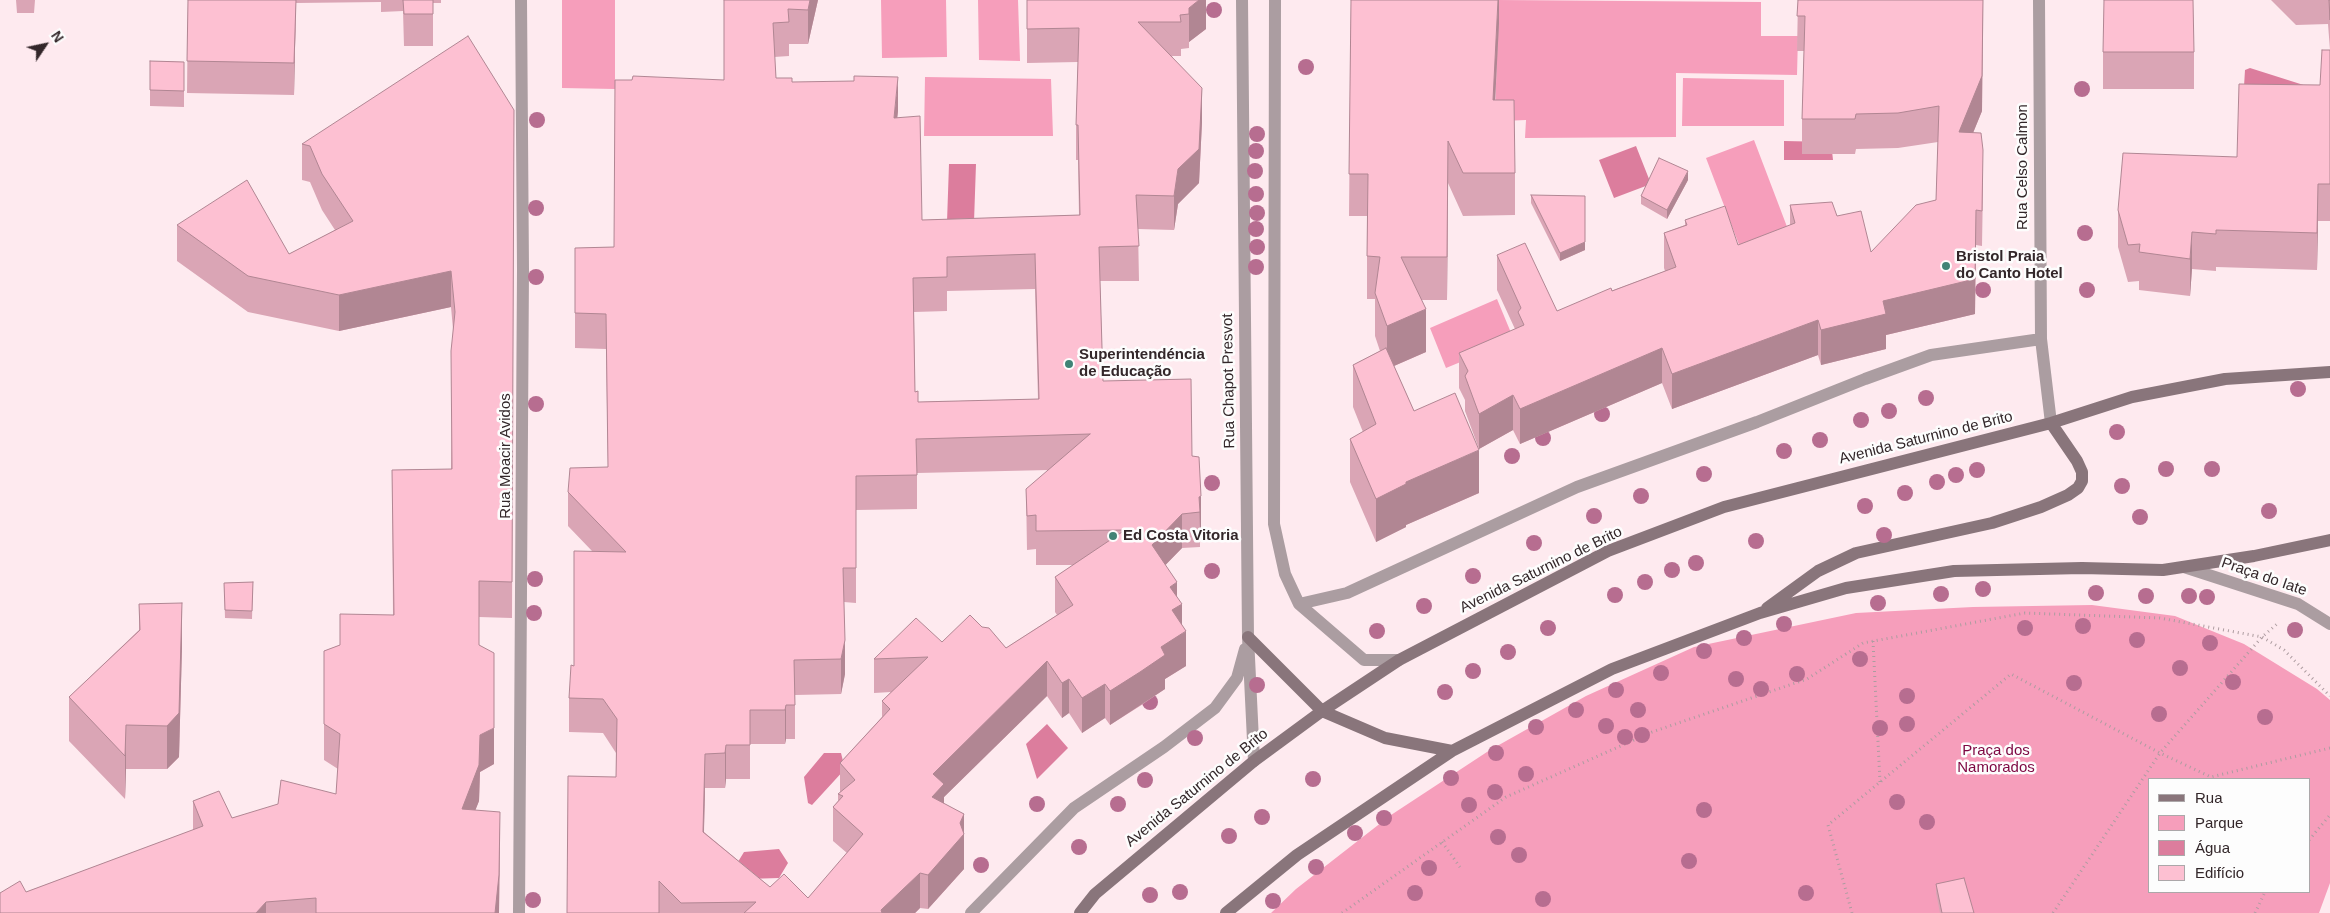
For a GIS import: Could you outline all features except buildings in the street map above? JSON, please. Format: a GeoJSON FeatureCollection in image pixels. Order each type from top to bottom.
{"type":"FeatureCollection","features":[{"type":"Feature","properties":{"kind":"main road","name":"Avenida Saturnino de Brito"},"geometry":{"type":"LineString","coordinates":[[1080,913],[1095,894],[1254,761],[1322,711],[1399,660],[1608,551],[1724,507],[2051,423],[2132,397],[2225,379],[2330,372]]}},
{"type":"Feature","properties":{"kind":"main road"},"geometry":{"type":"LineString","coordinates":[[1760,613],[1818,571],[1856,553],[1992,523],[2041,507],[2068,495],[2078,488],[2082,481],[2082,472],[2077,461],[2051,423]]}},
{"type":"Feature","properties":{"kind":"main road"},"geometry":{"type":"LineString","coordinates":[[1226,913],[1297,855],[1452,751],[1612,670],[1760,613],[1846,588],[1954,572],[2082,568],[2163,570],[2254,556],[2330,540]]}},
{"type":"Feature","properties":{"kind":"main road"},"geometry":{"type":"LineString","coordinates":[[1248,637],[1322,711],[1385,738],[1452,751]]}},
{"type":"Feature","properties":{"kind":"street","name":"Rua Moacir Avidos"},"geometry":{"type":"LineString","coordinates":[[520,913],[523,279],[521,0]]}},
{"type":"Feature","properties":{"kind":"street","name":"Rua Chapot Presvot"},"geometry":{"type":"LineString","coordinates":[[1242,0],[1248,637],[1254,761]]}},
{"type":"Feature","properties":{"kind":"street"},"geometry":{"type":"LineString","coordinates":[[1275,0],[1274,524],[1285,574],[1299,604],[1364,660],[1399,660]]}},
{"type":"Feature","properties":{"kind":"street","name":"Rua Celso Calmon"},"geometry":{"type":"LineString","coordinates":[[2039,0],[2040,339],[2051,423]]}},
{"type":"Feature","properties":{"kind":"street"},"geometry":{"type":"LineString","coordinates":[[1299,604],[1348,592],[1577,487],[1757,422],[1931,355],[2040,339]]}},
{"type":"Feature","properties":{"kind":"street","name":"Praça do Iate"},"geometry":{"type":"LineString","coordinates":[[2184,567],[2298,604],[2330,624]]}},
{"type":"Feature","properties":{"kind":"street"},"geometry":{"type":"LineString","coordinates":[[971,913],[1074,808],[1164,747],[1215,708],[1237,678],[1248,637]]}},
{"type":"Feature","properties":{"kind":"path"},"geometry":{"type":"LineString","coordinates":[[1342,913],[1506,797],[1652,732],[1807,679],[1863,643],[2025,613],[2160,618],[2262,637],[2284,650],[2330,696]]}},
{"type":"Feature","properties":{"kind":"path"},"geometry":{"type":"LineString","coordinates":[[2053,913],[2160,753],[2262,637]]}},
{"type":"Feature","properties":{"kind":"path"},"geometry":{"type":"LineString","coordinates":[[1873,641],[1880,782]]}},
{"type":"Feature","properties":{"kind":"path"},"geometry":{"type":"LineString","coordinates":[[1852,913],[1828,824],[2011,674],[2160,753],[2211,777],[2330,748]]}},
{"type":"Feature","properties":{"kind":"path"},"geometry":{"type":"LineString","coordinates":[[2310,839],[2330,815]]}},
{"type":"Feature","properties":{"kind":"path"},"geometry":{"type":"LineString","coordinates":[[1442,842],[1460,867]]}},
{"type":"Feature","properties":{"kind":"path"},"geometry":{"type":"LineString","coordinates":[[2255,913],[2265,893]]}},
{"type":"Feature","properties":{"kind":"green space"},"geometry":{"type":"Polygon","coordinates":[[[562,0],[615,0],[615,89],[562,88],[562,0]]]}},
{"type":"Feature","properties":{"kind":"green space"},"geometry":{"type":"Polygon","coordinates":[[[881,0],[946,0],[947,57],[882,58],[881,0]]]}},
{"type":"Feature","properties":{"kind":"green space"},"geometry":{"type":"Polygon","coordinates":[[[978,0],[1018,0],[1020,61],[979,60],[978,0]]]}},
{"type":"Feature","properties":{"kind":"green space"},"geometry":{"type":"Polygon","coordinates":[[[1499,0],[1761,2],[1761,36],[1798,36],[1797,75],[1676,73],[1676,137],[1525,138],[1526,120],[1503,121],[1495,112],[1499,0]]]}},
{"type":"Feature","properties":{"kind":"green space"},"geometry":{"type":"Polygon","coordinates":[[[925,77],[1051,79],[1053,136],[924,136],[925,77]]]}},
{"type":"Feature","properties":{"kind":"green space"},"geometry":{"type":"Polygon","coordinates":[[[1683,78],[1784,80],[1784,126],[1682,126],[1683,78]]]}},
{"type":"Feature","properties":{"kind":"green space"},"geometry":{"type":"Polygon","coordinates":[[[1754,140],[1789,232],[1741,250],[1706,158],[1754,140]]]}},
{"type":"Feature","properties":{"kind":"green space"},"geometry":{"type":"Polygon","coordinates":[[[1497,299],[1514,340],[1446,368],[1430,328],[1497,299]]]}},
{"type":"Feature","properties":{"kind":"green space","name":"Praça dos Namorados"},"geometry":{"type":"Polygon","coordinates":[[[2092,605],[2175,616],[2244,644],[2317,689],[2330,700],[2330,883],[2319,913],[1271,913],[1296,889],[1391,815],[1490,750],[1586,696],[1694,647],[1856,613],[1973,607],[2092,605]]]}},
{"type":"Feature","properties":{"kind":"water"},"geometry":{"type":"Polygon","coordinates":[[[2250,68],[2313,88],[2243,103],[2245,70],[2250,68]]]}},
{"type":"Feature","properties":{"kind":"water"},"geometry":{"type":"Polygon","coordinates":[[[1784,141],[1831,142],[1833,160],[1784,160],[1784,141]]]}},
{"type":"Feature","properties":{"kind":"water"},"geometry":{"type":"Polygon","coordinates":[[[1636,146],[1651,184],[1614,198],[1599,160],[1636,146]]]}},
{"type":"Feature","properties":{"kind":"water"},"geometry":{"type":"Polygon","coordinates":[[[949,164],[976,164],[974,222],[947,222],[949,164]]]}},
{"type":"Feature","properties":{"kind":"water"},"geometry":{"type":"Polygon","coordinates":[[[1047,724],[1068,748],[1037,779],[1026,744],[1047,724]]]}},
{"type":"Feature","properties":{"kind":"water"},"geometry":{"type":"Polygon","coordinates":[[[824,753],[841,753],[845,769],[812,805],[808,803],[804,777],[824,753]]]}},
{"type":"Feature","properties":{"kind":"water"},"geometry":{"type":"Polygon","coordinates":[[[779,849],[788,863],[779,878],[746,879],[733,870],[744,852],[779,849]]]}},
{"type":"Feature","properties":{"kind":"place","name":"Bristol Praia do Canto Hotel"},"geometry":{"type":"Point","coordinates":[1946,266]}},
{"type":"Feature","properties":{"kind":"place","name":"Superintendéncia de Educação"},"geometry":{"type":"Point","coordinates":[1069,364]}},
{"type":"Feature","properties":{"kind":"place","name":"Ed Costa Vitoria"},"geometry":{"type":"Point","coordinates":[1113,536]}}]}
